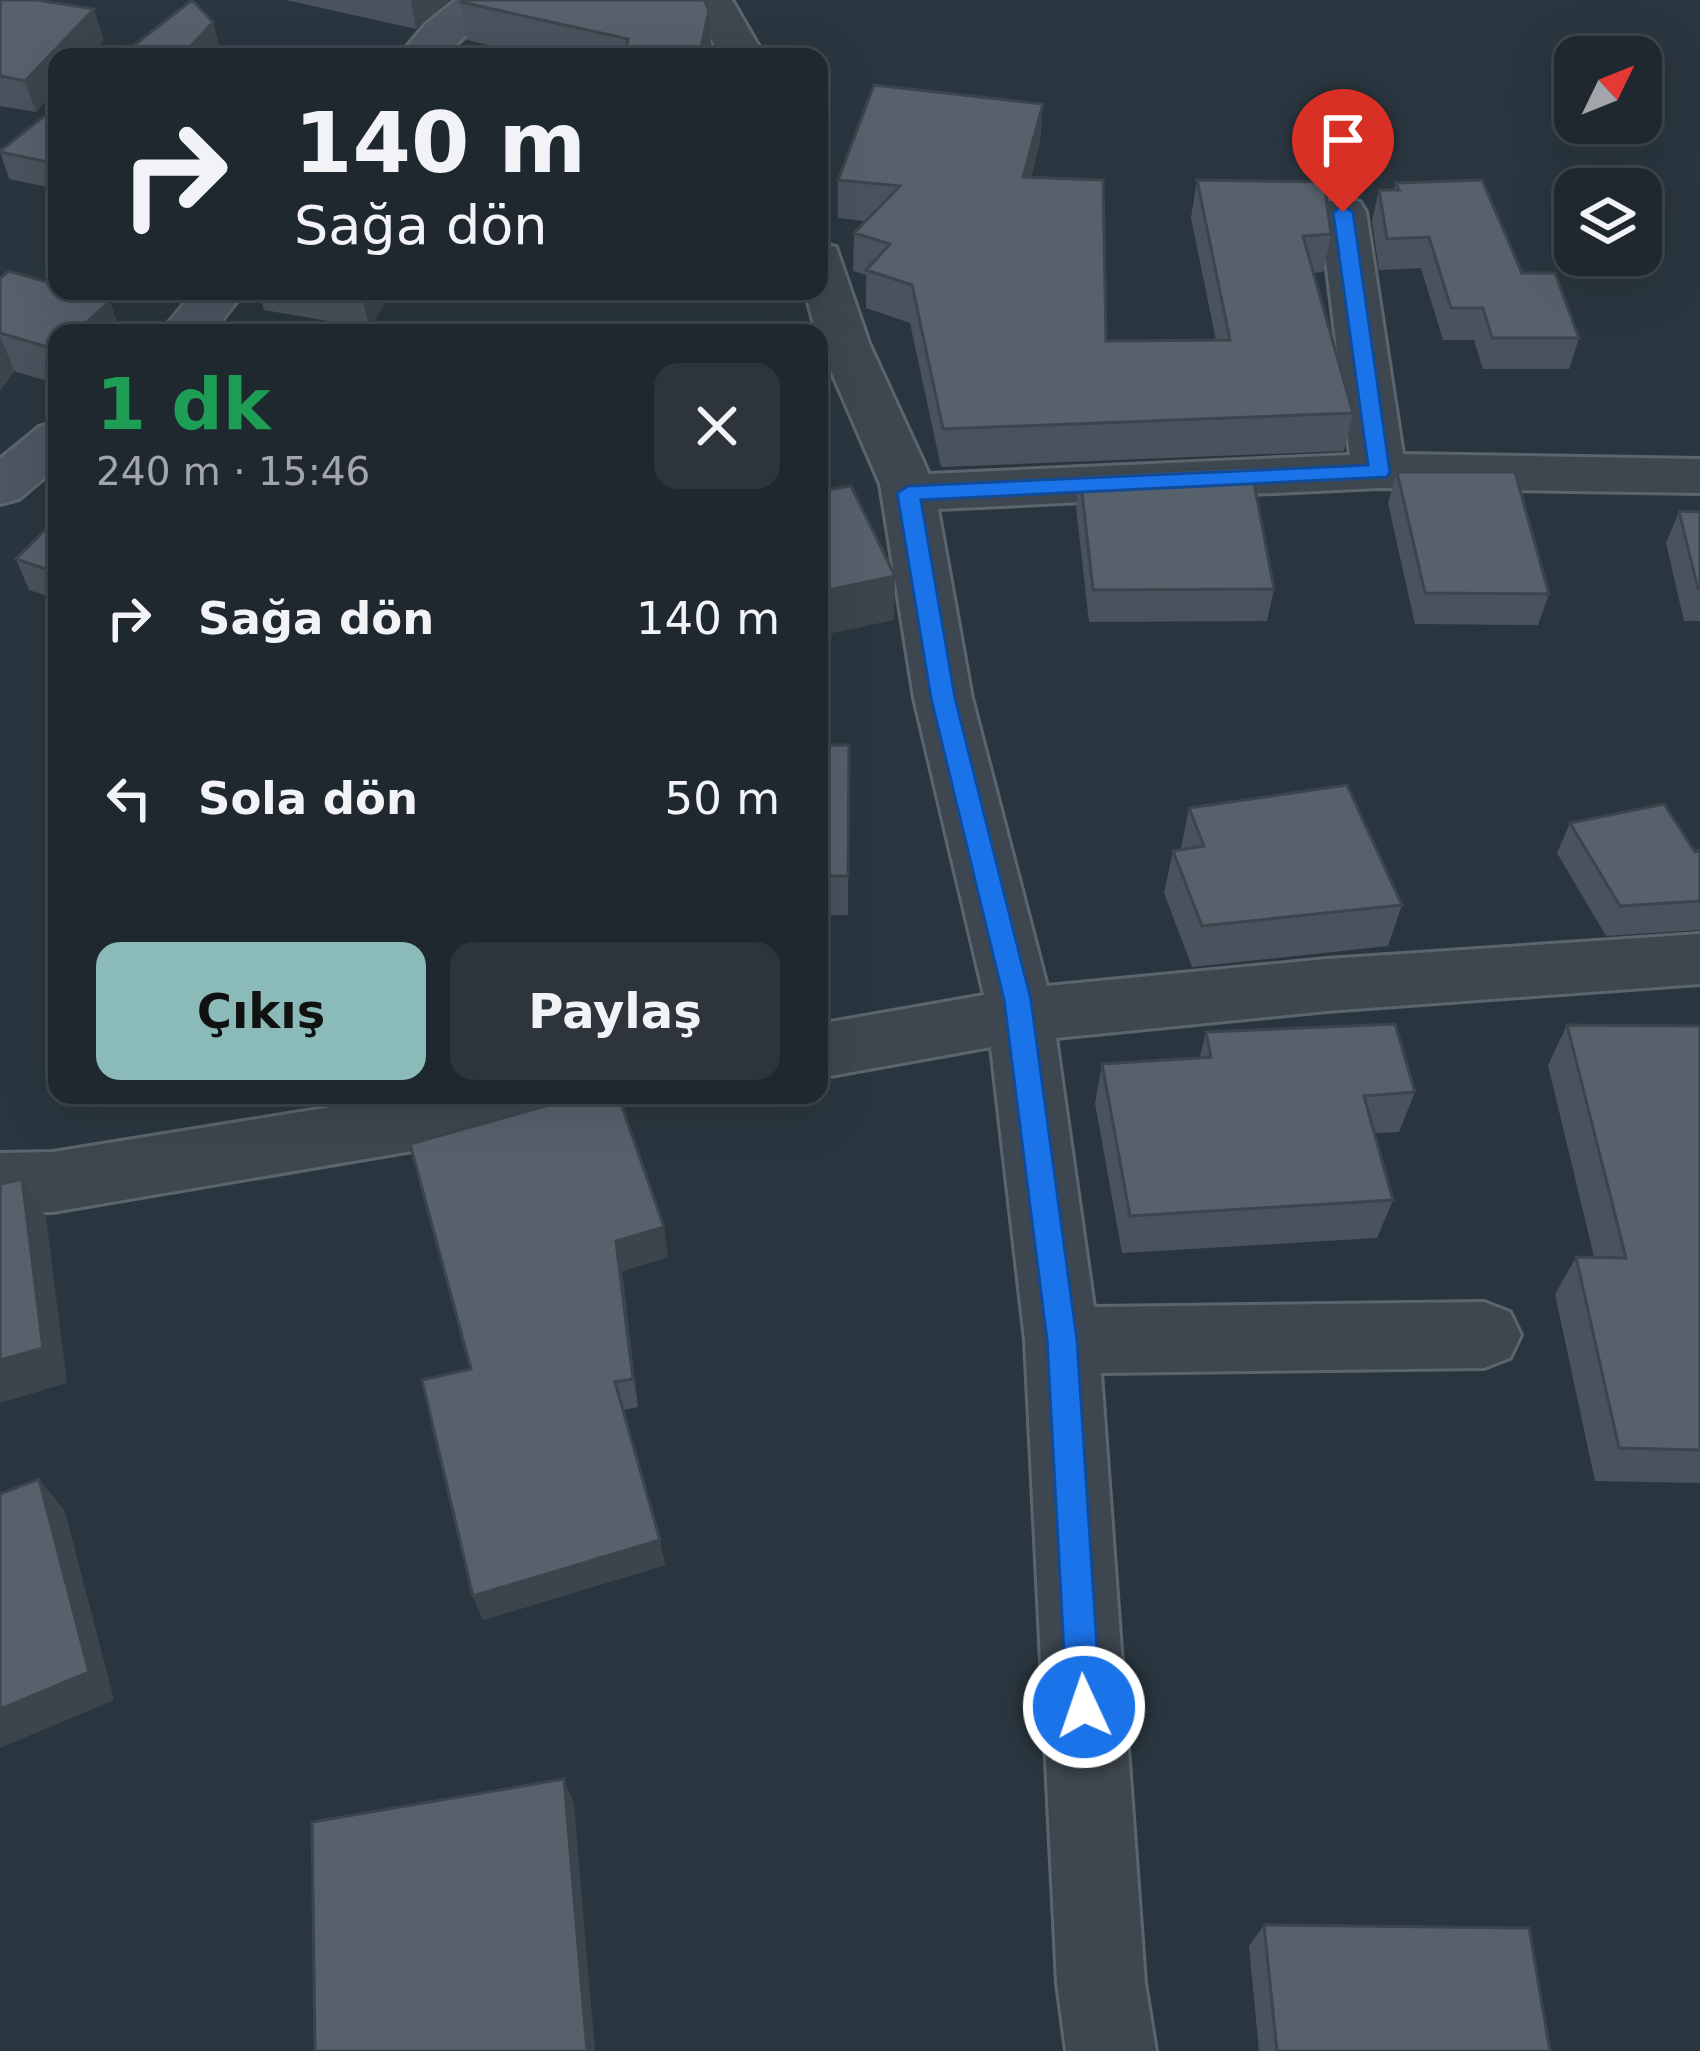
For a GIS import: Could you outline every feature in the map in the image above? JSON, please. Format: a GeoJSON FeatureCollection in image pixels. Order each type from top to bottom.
{"type":"FeatureCollection","features":[{"type":"Feature","properties":{"kind":"street"},"geometry":{"type":"LineString","coordinates":[[428,48],[482,0]]}},
{"type":"Feature","properties":{"kind":"street"},"geometry":{"type":"LineString","coordinates":[[711,0],[738,48]]}},
{"type":"Feature","properties":{"kind":"street"},"geometry":{"type":"LineString","coordinates":[[1343,212],[1379,472]]}},
{"type":"Feature","properties":{"kind":"street"},"geometry":{"type":"LineString","coordinates":[[828,288],[844,344],[908,493],[943,698],[1020,1015],[1062,1340],[1101,1983],[1111,2051]]}},
{"type":"Feature","properties":{"kind":"street"},"geometry":{"type":"LineString","coordinates":[[192,324],[213,300]]}},
{"type":"Feature","properties":{"kind":"street"},"geometry":{"type":"LineString","coordinates":[[0,487],[48,447]]}},
{"type":"Feature","properties":{"kind":"street"},"geometry":{"type":"LineString","coordinates":[[908,493],[1379,472],[1700,476]]}},
{"type":"Feature","properties":{"kind":"street"},"geometry":{"type":"LineString","coordinates":[[828,1050],[1020,1015],[1327,985],[1700,959]]}},
{"type":"Feature","properties":{"kind":"street"},"geometry":{"type":"LineString","coordinates":[[0,1183],[53,1182],[523,1104]]}},
{"type":"Feature","properties":{"kind":"street"},"geometry":{"type":"LineString","coordinates":[[1062,1340],[1484,1335]]}},
{"type":"Feature","properties":{"kind":"building"},"geometry":{"type":"Polygon","coordinates":[[[0,0],[94,9],[57,48],[48,48],[48,57],[25,81],[0,76],[0,0]]]}},
{"type":"Feature","properties":{"kind":"building"},"geometry":{"type":"Polygon","coordinates":[[[192,0],[213,22],[189,48],[131,48],[192,0]]]}},
{"type":"Feature","properties":{"kind":"building"},"geometry":{"type":"Polygon","coordinates":[[[704,0],[709,10],[701,48],[626,48],[628,39],[461,2],[704,0]]]}},
{"type":"Feature","properties":{"kind":"building"},"geometry":{"type":"Polygon","coordinates":[[[874,85],[1043,104],[1023,177],[1103,180],[1106,341],[1230,340],[1197,180],[1324,182],[1331,234],[1303,236],[1353,413],[943,429],[912,285],[866,270],[890,244],[854,233],[900,186],[838,180],[874,85]]]}},
{"type":"Feature","properties":{"kind":"building"},"geometry":{"type":"Polygon","coordinates":[[[48,113],[48,162],[0,151],[48,113]]]}},
{"type":"Feature","properties":{"kind":"building"},"geometry":{"type":"Polygon","coordinates":[[[1482,180],[1522,273],[1554,273],[1579,338],[1492,338],[1483,308],[1451,308],[1429,237],[1387,239],[1379,190],[1399,190],[1396,183],[1482,180]]]}},
{"type":"Feature","properties":{"kind":"building"},"geometry":{"type":"Polygon","coordinates":[[[9,271],[48,282],[48,300],[110,301],[85,324],[48,324],[48,347],[0,333],[0,278],[9,271]]]}},
{"type":"Feature","properties":{"kind":"building"},"geometry":{"type":"Polygon","coordinates":[[[1251,467],[1274,589],[1093,590],[1080,475],[1251,467]]]}},
{"type":"Feature","properties":{"kind":"building"},"geometry":{"type":"Polygon","coordinates":[[[1397,472],[1515,472],[1549,594],[1425,593],[1397,472]]]}},
{"type":"Feature","properties":{"kind":"building"},"geometry":{"type":"Polygon","coordinates":[[[851,486],[895,576],[828,590],[828,490],[851,486]]]}},
{"type":"Feature","properties":{"kind":"building"},"geometry":{"type":"Polygon","coordinates":[[[1679,511],[1700,512],[1700,589],[1698,589],[1679,511]]]}},
{"type":"Feature","properties":{"kind":"building"},"geometry":{"type":"Polygon","coordinates":[[[48,527],[48,570],[16,559],[48,527]]]}},
{"type":"Feature","properties":{"kind":"building"},"geometry":{"type":"Polygon","coordinates":[[[828,745],[849,745],[848,876],[828,876],[828,745]]]}},
{"type":"Feature","properties":{"kind":"building"},"geometry":{"type":"Polygon","coordinates":[[[1347,785],[1402,905],[1202,926],[1173,851],[1204,846],[1189,808],[1347,785]]]}},
{"type":"Feature","properties":{"kind":"building"},"geometry":{"type":"Polygon","coordinates":[[[1664,804],[1695,852],[1700,850],[1700,901],[1620,906],[1570,823],[1664,804]]]}},
{"type":"Feature","properties":{"kind":"building"},"geometry":{"type":"Polygon","coordinates":[[[1395,1024],[1415,1092],[1364,1096],[1393,1200],[1130,1216],[1102,1064],[1211,1057],[1206,1032],[1395,1024]]]}},
{"type":"Feature","properties":{"kind":"building"},"geometry":{"type":"Polygon","coordinates":[[[1567,1025],[1700,1026],[1700,1450],[1619,1448],[1576,1257],[1626,1258],[1567,1025]]]}},
{"type":"Feature","properties":{"kind":"building"},"geometry":{"type":"Polygon","coordinates":[[[553,1104],[621,1104],[664,1227],[616,1241],[633,1379],[615,1382],[660,1540],[473,1596],[422,1380],[471,1369],[410,1144],[553,1104]]]}},
{"type":"Feature","properties":{"kind":"building"},"geometry":{"type":"Polygon","coordinates":[[[22,1179],[43,1348],[0,1360],[0,1184],[22,1179]]]}},
{"type":"Feature","properties":{"kind":"building"},"geometry":{"type":"Polygon","coordinates":[[[39,1479],[89,1672],[0,1709],[0,1494],[39,1479]]]}},
{"type":"Feature","properties":{"kind":"building"},"geometry":{"type":"Polygon","coordinates":[[[564,1779],[587,2051],[315,2051],[312,1822],[564,1779]]]}},
{"type":"Feature","properties":{"kind":"building"},"geometry":{"type":"Polygon","coordinates":[[[1264,1925],[1529,1928],[1550,2051],[1277,2051],[1264,1925]]]}},
{"type":"Feature","properties":{"kind":"route"},"geometry":{"type":"LineString","coordinates":[[1084,1707],[1062,1340],[1018,1000],[943,698],[908,493],[1379,472],[1343,212]]}}]}
